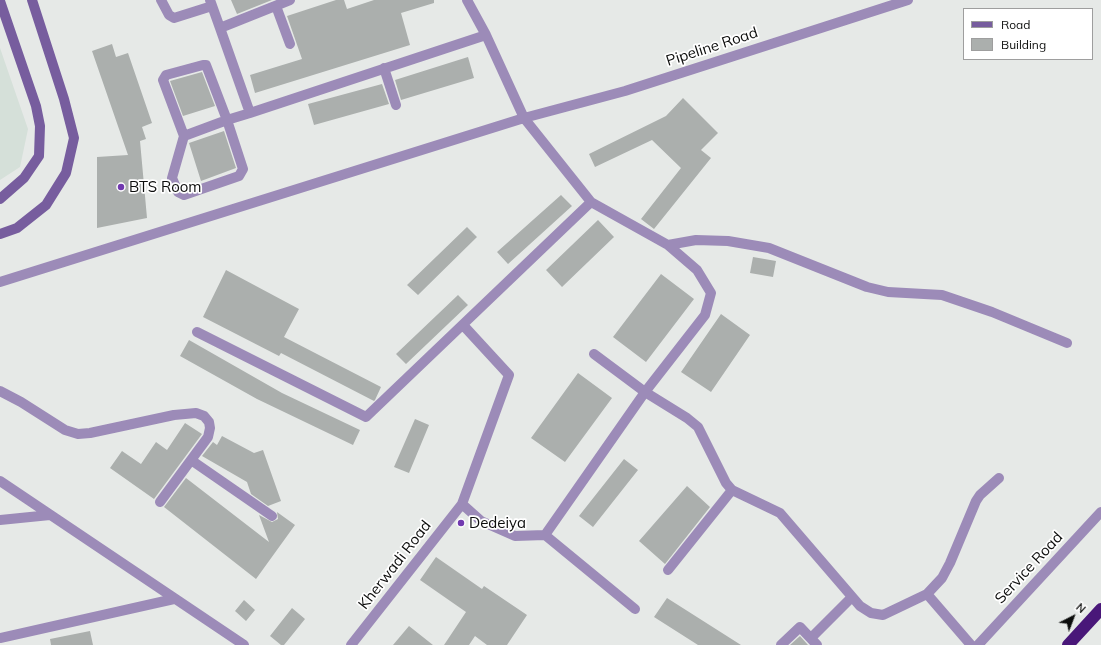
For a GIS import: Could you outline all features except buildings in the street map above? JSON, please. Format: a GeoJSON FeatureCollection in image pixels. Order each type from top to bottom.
{"type":"FeatureCollection","features":[{"type":"Feature","properties":{"kind":"highway"},"geometry":{"type":"LineString","coordinates":[[1068,645],[1101,609]]}},
{"type":"Feature","properties":{"kind":"street"},"geometry":{"type":"LineString","coordinates":[[0,234],[17,228],[46,205],[66,173],[74,138],[64,98],[32,0]]}},
{"type":"Feature","properties":{"kind":"street"},"geometry":{"type":"LineString","coordinates":[[161,0],[169,14],[174,18],[211,3],[250,112]]}},
{"type":"Feature","properties":{"kind":"street"},"geometry":{"type":"LineString","coordinates":[[220,28],[290,0]]}},
{"type":"Feature","properties":{"kind":"street"},"geometry":{"type":"LineString","coordinates":[[467,0],[486,35],[524,118],[591,202],[668,245],[697,270],[710,293],[706,315],[645,392],[545,535]]}},
{"type":"Feature","properties":{"kind":"street","name":"Pipeline Road"},"geometry":{"type":"LineString","coordinates":[[0,282],[524,118],[625,91],[908,0]]}},
{"type":"Feature","properties":{"kind":"street"},"geometry":{"type":"LineString","coordinates":[[0,1],[36,106],[40,126],[39,156],[24,178],[0,199]]}},
{"type":"Feature","properties":{"kind":"street"},"geometry":{"type":"LineString","coordinates":[[276,6],[290,44]]}},
{"type":"Feature","properties":{"kind":"street"},"geometry":{"type":"LineString","coordinates":[[184,136],[250,112],[486,35]]}},
{"type":"Feature","properties":{"kind":"street"},"geometry":{"type":"LineString","coordinates":[[203,64],[206,65],[227,120],[243,169],[242,174],[184,195],[178,192],[172,178],[184,136],[163,80],[166,75],[203,64]]}},
{"type":"Feature","properties":{"kind":"street"},"geometry":{"type":"LineString","coordinates":[[384,68],[396,105]]}},
{"type":"Feature","properties":{"kind":"street"},"geometry":{"type":"LineString","coordinates":[[197,332],[366,417],[591,202]]}},
{"type":"Feature","properties":{"kind":"street"},"geometry":{"type":"LineString","coordinates":[[668,245],[704,240],[728,241],[770,248],[867,288],[888,292],[942,295],[992,312],[1067,343]]}},
{"type":"Feature","properties":{"kind":"street","name":"Kherwadi Road"},"geometry":{"type":"LineString","coordinates":[[352,645],[462,504],[509,375],[463,325]]}},
{"type":"Feature","properties":{"kind":"street"},"geometry":{"type":"LineString","coordinates":[[594,354],[645,392],[687,418],[698,427],[726,483],[732,490],[780,514],[860,606],[871,613],[883,615],[927,594],[942,578],[950,563],[976,501],[980,495],[999,478]]}},
{"type":"Feature","properties":{"kind":"street"},"geometry":{"type":"LineString","coordinates":[[0,391],[22,402],[65,430],[78,434],[90,434],[174,415],[196,413],[204,416],[209,422],[210,428],[208,437],[160,502]]}},
{"type":"Feature","properties":{"kind":"street"},"geometry":{"type":"LineString","coordinates":[[191,460],[272,516]]}},
{"type":"Feature","properties":{"kind":"street"},"geometry":{"type":"LineString","coordinates":[[0,481],[244,645]]}},
{"type":"Feature","properties":{"kind":"street"},"geometry":{"type":"LineString","coordinates":[[668,570],[732,490]]}},
{"type":"Feature","properties":{"kind":"street"},"geometry":{"type":"LineString","coordinates":[[462,504],[481,522],[515,536],[545,535],[635,609]]}},
{"type":"Feature","properties":{"kind":"street","name":"Service Road"},"geometry":{"type":"LineString","coordinates":[[978,645],[1101,512]]}},
{"type":"Feature","properties":{"kind":"street"},"geometry":{"type":"LineString","coordinates":[[0,520],[50,515]]}},
{"type":"Feature","properties":{"kind":"street"},"geometry":{"type":"LineString","coordinates":[[927,594],[971,645]]}},
{"type":"Feature","properties":{"kind":"street"},"geometry":{"type":"LineString","coordinates":[[781,645],[800,627],[814,641],[852,597]]}},
{"type":"Feature","properties":{"kind":"street"},"geometry":{"type":"LineString","coordinates":[[0,638],[174,599]]}},
{"type":"Feature","properties":{"kind":"shaded area"},"geometry":{"type":"Polygon","coordinates":[[[0,48],[28,129],[20,167],[0,180],[0,48]]]}},
{"type":"Feature","properties":{"kind":"place","name":"BTS Room"},"geometry":{"type":"Point","coordinates":[121,187]}},
{"type":"Feature","properties":{"kind":"place","name":"Dedeiya"},"geometry":{"type":"Point","coordinates":[461,523]}}]}
